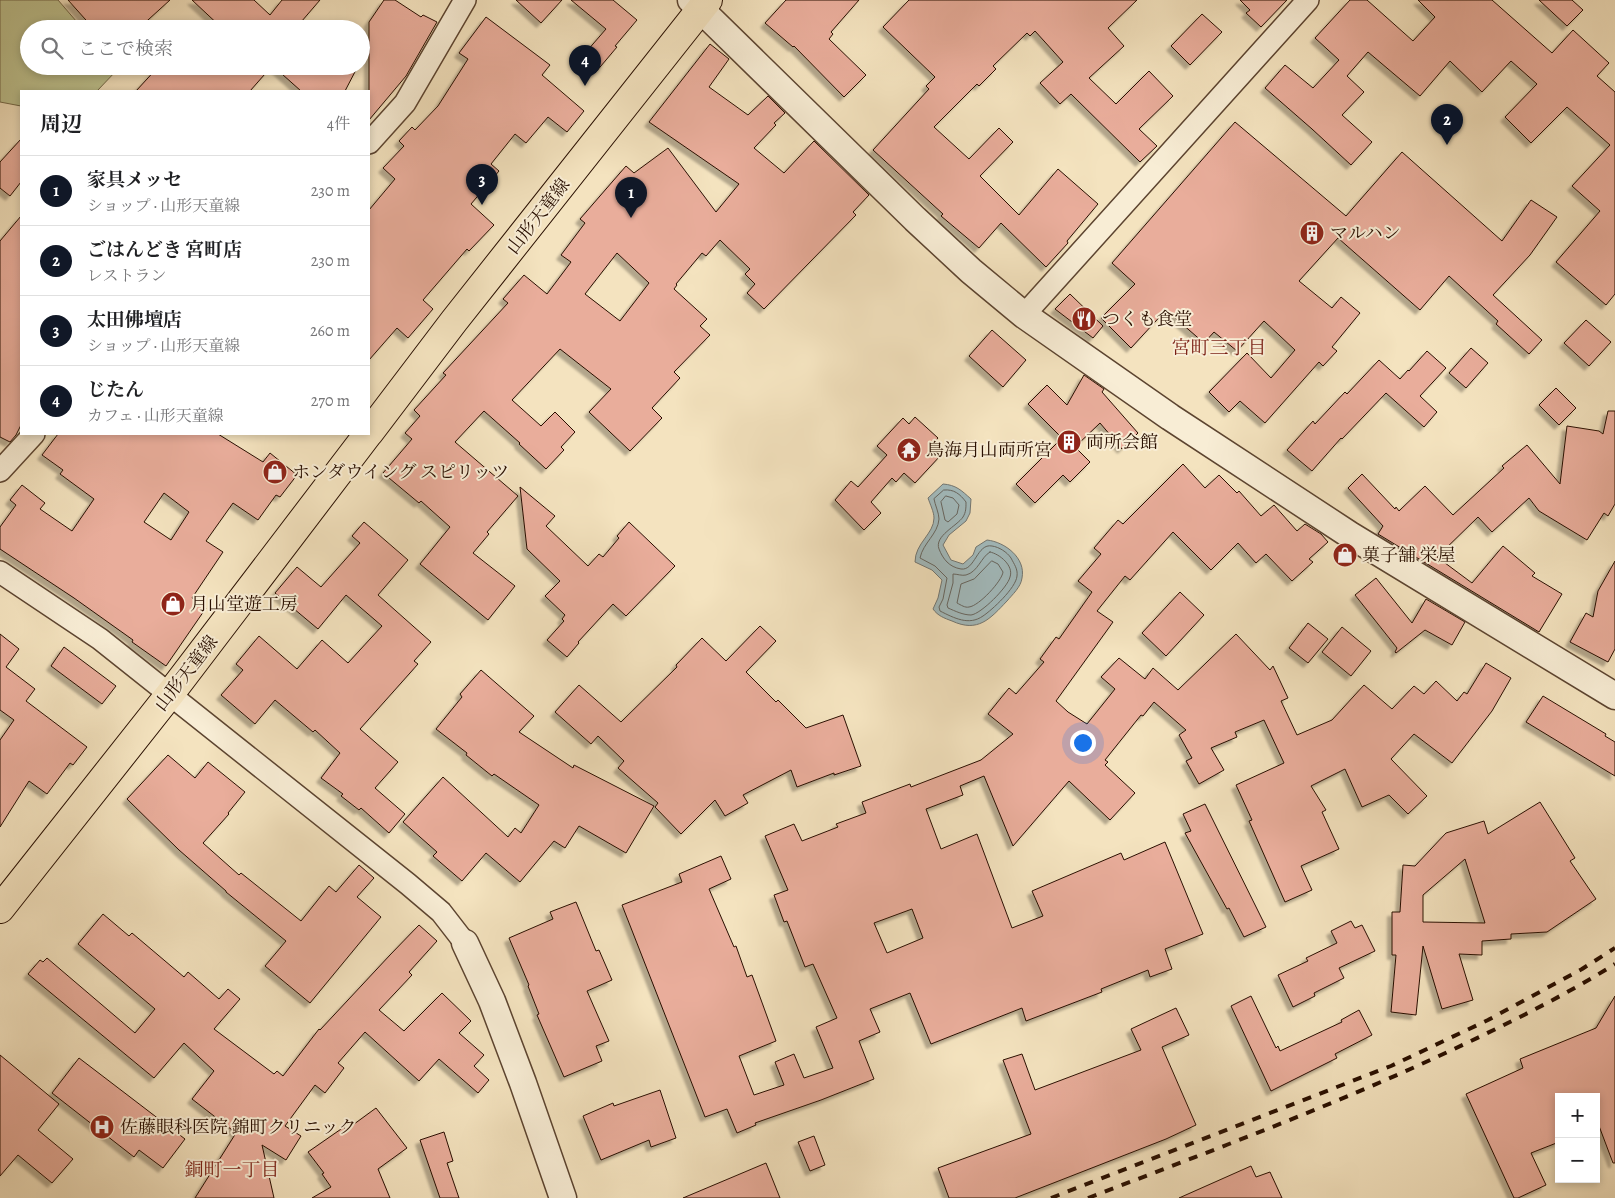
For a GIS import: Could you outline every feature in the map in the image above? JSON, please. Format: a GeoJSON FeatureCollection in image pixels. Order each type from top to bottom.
{"type":"FeatureCollection","features":[{"type":"Feature","properties":{"kind":"main road","name":"山形天童線"},"geometry":{"type":"LineString","coordinates":[[370,430],[700,3]]}},
{"type":"Feature","properties":{"kind":"main road","name":"山形天童線"},"geometry":{"type":"LineString","coordinates":[[0,909],[170,694],[366,435]]}},
{"type":"Feature","properties":{"kind":"street"},"geometry":{"type":"LineString","coordinates":[[370,142],[405,103],[465,0]]}},
{"type":"Feature","properties":{"kind":"street"},"geometry":{"type":"LineString","coordinates":[[1024,315],[1308,0]]}},
{"type":"Feature","properties":{"kind":"street"},"geometry":{"type":"LineString","coordinates":[[700,3],[915,219],[971,271],[1024,315],[1170,417],[1350,534],[1615,696]]}},
{"type":"Feature","properties":{"kind":"street"},"geometry":{"type":"LineString","coordinates":[[0,471],[33,435]]}},
{"type":"Feature","properties":{"kind":"street"},"geometry":{"type":"LineString","coordinates":[[0,572],[100,639],[441,912],[465,944],[496,1010],[563,1198]]}},
{"type":"Feature","properties":{"kind":"green space"},"geometry":{"type":"Polygon","coordinates":[[[0,0],[58,0],[75,20],[20,20],[20,75],[112,75],[98,90],[20,90],[20,106],[0,102],[0,0]]]}},
{"type":"Feature","properties":{"kind":"water"},"geometry":{"type":"Polygon","coordinates":[[[943,484],[958,488],[971,499],[970,513],[966,521],[949,535],[943,545],[951,560],[963,564],[973,555],[976,547],[987,540],[1001,544],[1013,552],[1021,564],[1022,578],[1018,588],[1001,608],[989,618],[976,625],[961,624],[944,618],[933,609],[938,598],[942,580],[932,570],[915,562],[918,549],[933,524],[934,518],[928,498],[943,484]]]}},
{"type":"Feature","properties":{"kind":"building"},"geometry":{"type":"Polygon","coordinates":[[[68,0],[170,0],[148,20],[86,20],[68,0]]]}},
{"type":"Feature","properties":{"kind":"building"},"geometry":{"type":"Polygon","coordinates":[[[192,0],[254,0],[270,15],[282,0],[320,0],[303,20],[213,20],[192,0]]]}},
{"type":"Feature","properties":{"kind":"building"},"geometry":{"type":"Polygon","coordinates":[[[384,0],[395,0],[421,17],[423,15],[437,22],[406,76],[370,119],[369,75],[370,21],[384,0]]]}},
{"type":"Feature","properties":{"kind":"building"},"geometry":{"type":"Polygon","coordinates":[[[516,0],[562,0],[541,23],[516,0]]]}},
{"type":"Feature","properties":{"kind":"building"},"geometry":{"type":"Polygon","coordinates":[[[571,0],[613,0],[637,20],[595,73],[580,59],[606,29],[571,0]]]}},
{"type":"Feature","properties":{"kind":"building"},"geometry":{"type":"Polygon","coordinates":[[[786,0],[859,0],[831,32],[833,34],[829,39],[866,75],[844,97],[794,46],[765,23],[786,0]]]}},
{"type":"Feature","properties":{"kind":"building"},"geometry":{"type":"Polygon","coordinates":[[[909,0],[1137,0],[1108,28],[1124,46],[1089,78],[1116,104],[1149,71],[1173,96],[1139,129],[1157,146],[1140,162],[1071,94],[1060,104],[1040,83],[1063,62],[1035,31],[1030,36],[1027,33],[993,66],[996,69],[979,86],[977,84],[934,127],[969,159],[999,128],[1013,142],[980,176],[1019,215],[1058,169],[1098,204],[1067,241],[1068,243],[1046,267],[1001,223],[979,248],[941,216],[943,214],[873,150],[929,89],[926,86],[935,77],[883,27],[909,0]]]}},
{"type":"Feature","properties":{"kind":"building"},"geometry":{"type":"Polygon","coordinates":[[[1240,0],[1287,0],[1261,27],[1246,13],[1250,10],[1240,0]]]}},
{"type":"Feature","properties":{"kind":"building"},"geometry":{"type":"Polygon","coordinates":[[[1350,0],[1367,0],[1413,41],[1435,17],[1418,0],[1492,0],[1552,53],[1573,30],[1609,63],[1597,76],[1615,92],[1615,294],[1606,305],[1556,262],[1600,211],[1572,186],[1610,145],[1567,107],[1531,143],[1505,117],[1537,84],[1511,61],[1482,92],[1450,61],[1420,96],[1368,52],[1347,76],[1364,92],[1342,115],[1372,142],[1351,165],[1265,88],[1285,65],[1313,88],[1339,60],[1315,38],[1350,0]]]}},
{"type":"Feature","properties":{"kind":"building"},"geometry":{"type":"Polygon","coordinates":[[[1539,0],[1572,0],[1583,10],[1567,26],[1539,0]]]}},
{"type":"Feature","properties":{"kind":"building"},"geometry":{"type":"Polygon","coordinates":[[[1202,14],[1222,32],[1190,65],[1171,46],[1202,14]]]}},
{"type":"Feature","properties":{"kind":"building"},"geometry":{"type":"Polygon","coordinates":[[[486,17],[550,65],[542,75],[584,111],[567,132],[548,117],[526,143],[515,134],[491,164],[499,171],[471,204],[494,225],[469,251],[467,249],[423,300],[433,309],[408,338],[397,328],[370,359],[370,209],[395,179],[383,168],[404,146],[399,141],[412,127],[415,130],[438,106],[468,59],[459,53],[486,17]]]}},
{"type":"Feature","properties":{"kind":"building"},"geometry":{"type":"Polygon","coordinates":[[[710,44],[729,59],[709,87],[748,115],[768,96],[785,113],[774,123],[776,125],[754,148],[784,173],[814,141],[869,195],[853,212],[856,215],[764,309],[747,293],[755,284],[745,274],[750,269],[720,240],[706,256],[702,253],[674,289],[707,319],[700,326],[710,335],[674,372],[680,378],[652,408],[662,418],[630,451],[589,412],[611,389],[560,349],[512,400],[541,426],[555,412],[575,432],[561,447],[564,450],[546,469],[484,411],[455,442],[518,496],[487,532],[489,534],[473,553],[515,586],[488,620],[420,564],[450,527],[421,501],[419,503],[383,473],[412,439],[405,433],[420,416],[414,410],[446,375],[443,373],[508,303],[503,299],[524,275],[547,294],[571,262],[561,255],[585,223],[580,219],[626,166],[634,173],[668,148],[716,212],[739,184],[649,122],[710,44]],[[617,253],[585,294],[620,321],[649,283],[617,253]]]}},
{"type":"Feature","properties":{"kind":"building"},"geometry":{"type":"Polygon","coordinates":[[[151,75],[264,75],[251,90],[137,90],[151,75]]]}},
{"type":"Feature","properties":{"kind":"building"},"geometry":{"type":"Polygon","coordinates":[[[283,75],[353,75],[346,90],[300,90],[283,75]]]}},
{"type":"Feature","properties":{"kind":"building","name":"マルハン"},"geometry":{"type":"Polygon","coordinates":[[[1235,122],[1346,216],[1402,152],[1502,241],[1531,200],[1557,217],[1530,255],[1493,295],[1542,340],[1529,354],[1496,324],[1498,321],[1449,276],[1420,310],[1338,238],[1299,281],[1332,308],[1341,297],[1360,313],[1332,347],[1337,351],[1323,366],[1319,362],[1265,423],[1240,401],[1229,412],[1209,392],[1247,353],[1271,378],[1295,350],[1264,321],[1237,351],[1214,332],[1204,343],[1166,310],[1131,348],[1101,318],[1135,284],[1112,263],[1235,122]]]}},
{"type":"Feature","properties":{"kind":"building"},"geometry":{"type":"Polygon","coordinates":[[[20,140],[20,183],[10,196],[0,188],[0,162],[20,140]]]}},
{"type":"Feature","properties":{"kind":"building"},"geometry":{"type":"Polygon","coordinates":[[[20,217],[20,427],[10,442],[0,437],[0,241],[20,217]]]}},
{"type":"Feature","properties":{"kind":"building"},"geometry":{"type":"Polygon","coordinates":[[[1070,294],[1103,326],[1093,338],[1055,309],[1070,294]]]}},
{"type":"Feature","properties":{"kind":"building"},"geometry":{"type":"Polygon","coordinates":[[[1586,320],[1611,342],[1589,366],[1564,343],[1586,320]]]}},
{"type":"Feature","properties":{"kind":"building"},"geometry":{"type":"Polygon","coordinates":[[[992,330],[1026,360],[1003,387],[969,356],[992,330]]]}},
{"type":"Feature","properties":{"kind":"building"},"geometry":{"type":"Polygon","coordinates":[[[1471,348],[1488,363],[1466,388],[1449,373],[1471,348]]]}},
{"type":"Feature","properties":{"kind":"building"},"geometry":{"type":"Polygon","coordinates":[[[1427,351],[1446,368],[1420,396],[1437,412],[1424,427],[1386,393],[1341,438],[1312,471],[1287,450],[1313,421],[1315,424],[1379,360],[1400,379],[1427,351]]]}},
{"type":"Feature","properties":{"kind":"building","name":"両所会館"},"geometry":{"type":"Polygon","coordinates":[[[1084,375],[1104,389],[1102,392],[1138,433],[1122,449],[1100,423],[1075,447],[1090,462],[1070,482],[1063,475],[1035,503],[1016,484],[1062,438],[1028,404],[1047,385],[1067,405],[1084,375]]]}},
{"type":"Feature","properties":{"kind":"building"},"geometry":{"type":"Polygon","coordinates":[[[1556,388],[1576,408],[1559,425],[1539,405],[1556,388]]]}},
{"type":"Feature","properties":{"kind":"building"},"geometry":{"type":"Polygon","coordinates":[[[1608,411],[1615,411],[1615,504],[1608,516],[1604,513],[1587,540],[1539,511],[1529,498],[1492,532],[1478,517],[1437,557],[1472,583],[1503,546],[1535,573],[1532,576],[1562,594],[1539,632],[1378,534],[1383,526],[1348,488],[1362,474],[1399,511],[1425,486],[1453,515],[1504,468],[1502,466],[1527,445],[1560,484],[1567,426],[1599,431],[1603,434],[1608,411]]]}},
{"type":"Feature","properties":{"kind":"building","name":"鳥海月山両所宮"},"geometry":{"type":"Polygon","coordinates":[[[915,417],[938,438],[931,446],[941,455],[915,483],[904,473],[896,482],[892,478],[871,502],[881,513],[864,530],[835,500],[851,481],[858,487],[887,455],[877,446],[903,418],[909,424],[915,417]]]}},
{"type":"Feature","properties":{"kind":"building"},"geometry":{"type":"Polygon","coordinates":[[[57,435],[220,435],[263,462],[270,453],[297,475],[280,497],[276,495],[258,520],[233,503],[206,541],[223,552],[192,598],[206,608],[166,666],[74,598],[0,549],[0,527],[16,505],[10,500],[22,485],[45,503],[40,509],[72,531],[94,499],[60,474],[63,470],[42,455],[57,435]],[[164,493],[144,522],[171,540],[189,512],[164,493]]]}},
{"type":"Feature","properties":{"kind":"building"},"geometry":{"type":"Polygon","coordinates":[[[1183,464],[1205,488],[1219,475],[1237,493],[1239,491],[1261,516],[1274,505],[1297,531],[1305,524],[1321,534],[1328,542],[1309,559],[1313,562],[1292,581],[1266,554],[1256,563],[1238,543],[1211,570],[1173,532],[1130,580],[1125,576],[1097,611],[1113,622],[1056,701],[1068,712],[1087,724],[1115,689],[1101,677],[1119,658],[1145,679],[1153,668],[1178,690],[1236,634],[1270,670],[1273,666],[1288,698],[1281,701],[1297,735],[1332,720],[1364,685],[1392,709],[1414,686],[1424,694],[1436,681],[1457,701],[1464,692],[1467,694],[1486,663],[1511,678],[1492,711],[1452,763],[1414,734],[1391,759],[1427,796],[1408,814],[1389,795],[1362,807],[1345,769],[1311,786],[1326,810],[1322,812],[1339,849],[1301,866],[1312,890],[1285,902],[1249,821],[1252,820],[1236,785],[1284,763],[1264,720],[1235,732],[1237,737],[1211,748],[1224,770],[1199,784],[1186,761],[1192,758],[1179,735],[1186,730],[1154,702],[1143,716],[1141,715],[1105,760],[1108,762],[1105,765],[1135,793],[1110,820],[1069,781],[1013,846],[984,776],[960,786],[963,795],[926,809],[941,849],[977,834],[1012,928],[1043,916],[1032,891],[1121,853],[1124,860],[1165,842],[1203,934],[1165,949],[1172,969],[1150,977],[1148,970],[1101,989],[1102,992],[1026,1021],[1022,1008],[931,1044],[910,993],[870,1009],[880,1032],[859,1041],[874,1079],[755,1123],[756,1125],[737,1133],[727,1109],[705,1117],[622,905],[682,882],[679,874],[721,856],[731,879],[709,889],[734,947],[736,946],[747,977],[752,975],[776,1041],[739,1056],[754,1095],[784,1085],[775,1062],[794,1054],[804,1078],[833,1068],[816,1027],[837,1018],[813,964],[805,967],[787,921],[784,922],[774,895],[788,890],[765,836],[794,824],[802,841],[838,827],[836,824],[866,813],[862,802],[910,784],[911,787],[981,760],[1013,734],[988,714],[1009,688],[1016,694],[1044,662],[1040,659],[1056,637],[1059,639],[1092,592],[1078,581],[1101,554],[1094,548],[1118,520],[1123,524],[1183,464]],[[912,909],[874,923],[887,953],[923,938],[912,909]]]}},
{"type":"Feature","properties":{"kind":"building"},"geometry":{"type":"Polygon","coordinates":[[[520,487],[555,516],[546,526],[588,566],[599,554],[603,557],[619,538],[617,536],[629,522],[675,566],[626,616],[613,604],[578,642],[567,657],[547,640],[564,621],[562,619],[565,615],[545,596],[560,581],[527,549],[520,487]]]}},
{"type":"Feature","properties":{"kind":"building"},"geometry":{"type":"Polygon","coordinates":[[[364,522],[408,560],[378,595],[431,642],[414,661],[418,664],[360,729],[398,762],[375,788],[405,814],[389,833],[361,808],[359,810],[341,796],[343,794],[321,778],[340,753],[315,730],[313,732],[275,700],[255,724],[221,695],[243,670],[236,664],[259,636],[297,669],[322,640],[348,663],[382,626],[346,595],[318,629],[275,593],[297,567],[321,587],[360,543],[352,536],[364,522]]]}},
{"type":"Feature","properties":{"kind":"building"},"geometry":{"type":"Polygon","coordinates":[[[1615,561],[1615,649],[1608,662],[1570,642],[1586,613],[1593,617],[1598,591],[1615,561]]]}},
{"type":"Feature","properties":{"kind":"building"},"geometry":{"type":"Polygon","coordinates":[[[1376,578],[1412,623],[1426,599],[1465,622],[1452,645],[1425,630],[1396,653],[1397,648],[1355,595],[1376,578]]]}},
{"type":"Feature","properties":{"kind":"building"},"geometry":{"type":"Polygon","coordinates":[[[1180,592],[1204,615],[1166,656],[1142,633],[1180,592]]]}},
{"type":"Feature","properties":{"kind":"building"},"geometry":{"type":"Polygon","coordinates":[[[1308,623],[1328,639],[1308,663],[1289,648],[1308,623]]]}},
{"type":"Feature","properties":{"kind":"building"},"geometry":{"type":"Polygon","coordinates":[[[760,626],[776,641],[746,672],[806,728],[843,715],[861,766],[834,775],[834,773],[797,787],[791,770],[743,795],[748,803],[725,816],[715,800],[681,834],[655,807],[658,803],[618,768],[624,761],[598,736],[591,744],[555,712],[579,685],[621,722],[677,667],[676,665],[702,638],[726,661],[760,626]]]}},
{"type":"Feature","properties":{"kind":"building"},"geometry":{"type":"Polygon","coordinates":[[[1342,627],[1371,651],[1351,676],[1322,652],[1342,627]]]}},
{"type":"Feature","properties":{"kind":"building"},"geometry":{"type":"Polygon","coordinates":[[[0,634],[19,649],[6,667],[35,689],[26,701],[87,747],[73,765],[70,763],[47,794],[29,781],[0,827],[0,740],[14,720],[0,710],[0,634]]]}},
{"type":"Feature","properties":{"kind":"building"},"geometry":{"type":"Polygon","coordinates":[[[64,647],[116,686],[102,704],[51,666],[64,647]]]}},
{"type":"Feature","properties":{"kind":"building"},"geometry":{"type":"Polygon","coordinates":[[[481,670],[534,716],[519,732],[573,768],[574,765],[654,806],[626,853],[579,826],[565,848],[554,841],[520,882],[486,853],[462,881],[433,856],[437,852],[403,822],[443,777],[508,837],[515,828],[521,833],[539,805],[494,774],[492,776],[466,755],[467,753],[436,729],[462,697],[460,694],[481,670]]]}},
{"type":"Feature","properties":{"kind":"building"},"geometry":{"type":"Polygon","coordinates":[[[1543,696],[1606,734],[1605,736],[1615,742],[1615,776],[1526,722],[1543,696]]]}},
{"type":"Feature","properties":{"kind":"building"},"geometry":{"type":"Polygon","coordinates":[[[168,755],[195,778],[208,762],[245,792],[229,814],[203,843],[239,875],[241,873],[301,921],[329,886],[336,892],[359,865],[374,878],[357,897],[381,917],[310,1003],[265,966],[286,941],[226,892],[179,850],[127,799],[168,755]]]}},
{"type":"Feature","properties":{"kind":"building"},"geometry":{"type":"Polygon","coordinates":[[[1540,802],[1575,858],[1570,861],[1596,899],[1547,932],[1511,934],[1511,939],[1482,941],[1482,955],[1459,954],[1473,1000],[1442,1009],[1423,946],[1416,1015],[1391,1012],[1396,955],[1392,955],[1392,912],[1400,912],[1403,865],[1415,866],[1446,833],[1484,821],[1488,834],[1540,802]],[[1465,859],[1423,895],[1423,922],[1485,923],[1465,859]]]}},
{"type":"Feature","properties":{"kind":"building"},"geometry":{"type":"Polygon","coordinates":[[[1205,804],[1266,927],[1244,937],[1185,833],[1191,831],[1183,814],[1205,804]]]}},
{"type":"Feature","properties":{"kind":"building"},"geometry":{"type":"Polygon","coordinates":[[[576,902],[596,951],[599,950],[612,980],[587,991],[609,1041],[596,1046],[602,1061],[564,1077],[537,1015],[539,1014],[529,985],[509,938],[553,919],[550,912],[576,902]]]}},
{"type":"Feature","properties":{"kind":"building"},"geometry":{"type":"Polygon","coordinates":[[[103,914],[129,936],[132,933],[184,977],[188,972],[219,999],[228,989],[240,999],[214,1029],[274,1074],[277,1071],[283,1076],[319,1029],[419,925],[437,941],[409,972],[412,975],[379,1010],[404,1031],[442,993],[471,1021],[459,1033],[484,1055],[474,1066],[489,1080],[478,1093],[439,1059],[419,1081],[365,1032],[338,1063],[344,1068],[325,1093],[315,1085],[285,1126],[301,1136],[286,1160],[262,1145],[274,1198],[195,1198],[236,1133],[192,1099],[214,1071],[184,1043],[154,1078],[28,974],[40,960],[43,962],[47,958],[135,1033],[155,1009],[78,944],[103,914]]]}},
{"type":"Feature","properties":{"kind":"building"},"geometry":{"type":"Polygon","coordinates":[[[1351,921],[1355,928],[1362,925],[1375,951],[1339,968],[1344,978],[1314,993],[1315,996],[1293,1007],[1278,975],[1308,961],[1306,958],[1337,943],[1331,931],[1351,921]]]}},
{"type":"Feature","properties":{"kind":"building"},"geometry":{"type":"Polygon","coordinates":[[[1251,996],[1276,1048],[1278,1046],[1280,1051],[1342,1022],[1341,1020],[1359,1010],[1372,1035],[1335,1054],[1337,1058],[1271,1091],[1231,1006],[1251,996]]]}},
{"type":"Feature","properties":{"kind":"building"},"geometry":{"type":"Polygon","coordinates":[[[1615,996],[1615,1163],[1613,1163],[1600,1129],[1600,1093],[1555,1093],[1555,1144],[1531,1153],[1546,1185],[1518,1198],[1514,1198],[1466,1094],[1523,1068],[1520,1059],[1596,1028],[1615,996]]]}},
{"type":"Feature","properties":{"kind":"building"},"geometry":{"type":"Polygon","coordinates":[[[1176,1008],[1189,1035],[1162,1047],[1196,1125],[1166,1139],[1015,1198],[949,1198],[938,1168],[1031,1134],[1003,1060],[1022,1054],[1035,1090],[1141,1050],[1131,1029],[1176,1008]]]}},
{"type":"Feature","properties":{"kind":"building"},"geometry":{"type":"Polygon","coordinates":[[[0,1055],[59,1104],[38,1130],[73,1159],[52,1183],[18,1155],[0,1176],[0,1055]]]}},
{"type":"Feature","properties":{"kind":"building"},"geometry":{"type":"Polygon","coordinates":[[[79,1058],[185,1139],[163,1168],[139,1150],[134,1157],[52,1093],[79,1058]]]}},
{"type":"Feature","properties":{"kind":"building"},"geometry":{"type":"Polygon","coordinates":[[[660,1090],[676,1138],[651,1147],[649,1140],[601,1160],[583,1116],[613,1103],[614,1106],[660,1090]]]}},
{"type":"Feature","properties":{"kind":"building"},"geometry":{"type":"Polygon","coordinates":[[[376,1108],[407,1148],[378,1169],[390,1198],[312,1198],[331,1187],[322,1174],[324,1173],[308,1152],[344,1127],[346,1130],[376,1108]]]}},
{"type":"Feature","properties":{"kind":"building"},"geometry":{"type":"Polygon","coordinates":[[[444,1132],[453,1161],[447,1163],[459,1198],[440,1198],[420,1140],[444,1132]]]}},
{"type":"Feature","properties":{"kind":"building"},"geometry":{"type":"Polygon","coordinates":[[[814,1136],[825,1165],[810,1171],[798,1142],[814,1136]]]}},
{"type":"Feature","properties":{"kind":"building"},"geometry":{"type":"Polygon","coordinates":[[[766,1163],[780,1198],[683,1198],[766,1163]]]}},
{"type":"Feature","properties":{"kind":"building"},"geometry":{"type":"Polygon","coordinates":[[[1251,1166],[1256,1177],[1270,1172],[1282,1198],[1179,1198],[1251,1166]]]}},
{"type":"Feature","properties":{"kind":"railway"},"geometry":{"type":"LineString","coordinates":[[1051,1198],[1391,1066],[1488,1020],[1582,969],[1615,948]]}},
{"type":"Feature","properties":{"kind":"railway"},"geometry":{"type":"LineString","coordinates":[[1088,1198],[1272,1127],[1409,1070],[1536,1009],[1615,964]]}},
{"type":"Feature","properties":{"kind":"place","name":"じたん"},"geometry":{"type":"Point","coordinates":[585,86]}},
{"type":"Feature","properties":{"kind":"place","name":"ごはんどき 宮町店"},"geometry":{"type":"Point","coordinates":[1447,145]}},
{"type":"Feature","properties":{"kind":"place","name":"太田佛壇店"},"geometry":{"type":"Point","coordinates":[482,205]}},
{"type":"Feature","properties":{"kind":"place","name":"家具メッセ"},"geometry":{"type":"Point","coordinates":[631,218]}},
{"type":"Feature","properties":{"kind":"place","name":"マルハン"},"geometry":{"type":"Point","coordinates":[1312,233]}},
{"type":"Feature","properties":{"kind":"place","name":"つくも食堂"},"geometry":{"type":"Point","coordinates":[1084,319]}},
{"type":"Feature","properties":{"kind":"place","name":"両所会館"},"geometry":{"type":"Point","coordinates":[1069,442]}},
{"type":"Feature","properties":{"kind":"place","name":"鳥海月山両所宮"},"geometry":{"type":"Point","coordinates":[909,450]}},
{"type":"Feature","properties":{"kind":"place","name":"ホンダウイング スピリッツ"},"geometry":{"type":"Point","coordinates":[275,472]}},
{"type":"Feature","properties":{"kind":"place","name":"菓子舗 栄屋"},"geometry":{"type":"Point","coordinates":[1345,555]}},
{"type":"Feature","properties":{"kind":"place","name":"月山堂遊工房"},"geometry":{"type":"Point","coordinates":[173,604]}},
{"type":"Feature","properties":{"kind":"place","name":"佐藤眼科医院 錦町クリニック"},"geometry":{"type":"Point","coordinates":[102,1127]}},
{"type":"Feature","properties":{"kind":"district","name":"宮町三丁目"},"geometry":{"type":"Point","coordinates":[1219,347]}},
{"type":"Feature","properties":{"kind":"district","name":"銅町一丁目"},"geometry":{"type":"Point","coordinates":[232,1169]}}]}
